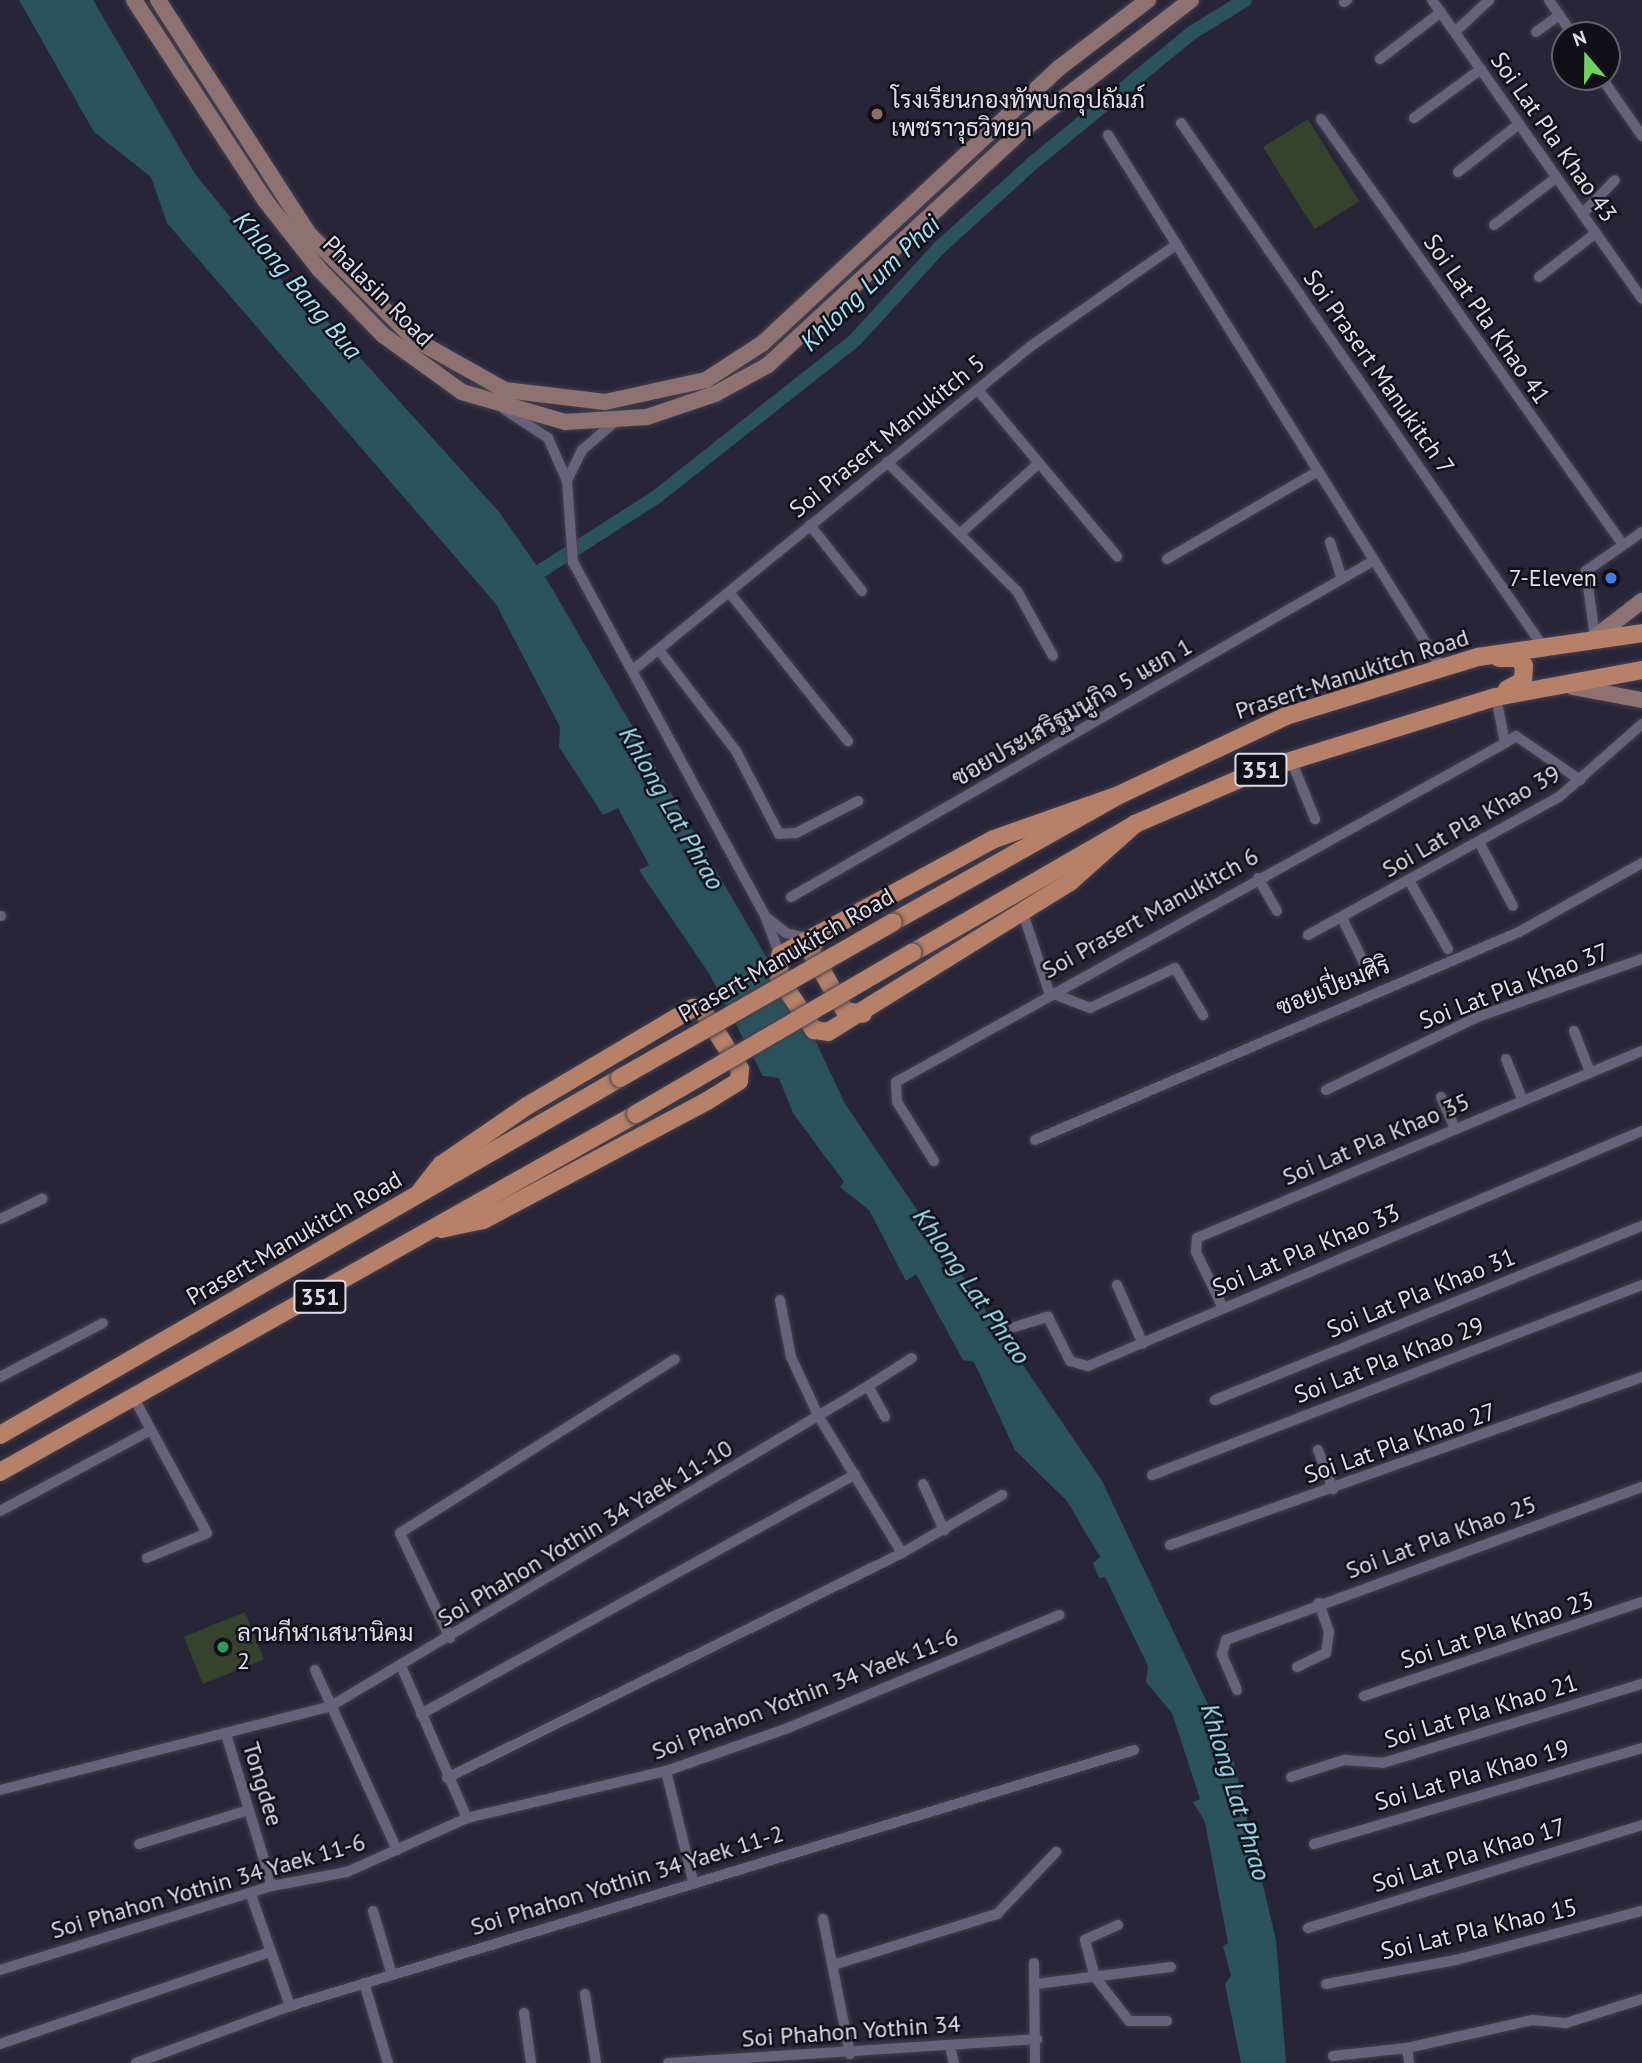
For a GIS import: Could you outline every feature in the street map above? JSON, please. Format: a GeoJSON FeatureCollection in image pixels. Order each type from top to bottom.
{"type":"FeatureCollection","features":[{"type":"Feature","properties":{"kind":"main road","name":"Phalasin Road"},"geometry":{"type":"LineString","coordinates":[[134,0],[208,122],[319,269],[415,363],[504,409],[565,422],[617,421],[715,394],[768,365],[1024,129],[1191,0]]}},
{"type":"Feature","properties":{"kind":"main road","name":"Phalasin Road"},"geometry":{"type":"LineString","coordinates":[[158,0],[308,233],[414,339],[505,390],[605,402],[706,380],[763,343],[1059,68],[1148,0]]}},
{"type":"Feature","properties":{"kind":"main road"},"geometry":{"type":"LineString","coordinates":[[1604,636],[1642,601]]}},
{"type":"Feature","properties":{"kind":"main road","name":"Prasert-Manukitch Road"},"geometry":{"type":"LineString","coordinates":[[0,1436],[419,1193],[1119,795],[1286,716],[1446,666],[1542,645],[1642,633]]}},
{"type":"Feature","properties":{"kind":"main road"},"geometry":{"type":"LineString","coordinates":[[1604,636],[1642,639]]}},
{"type":"Feature","properties":{"kind":"main road"},"geometry":{"type":"LineString","coordinates":[[1446,666],[1513,657],[1525,675],[1517,685],[1450,710]]}},
{"type":"Feature","properties":{"kind":"main road","name":"351"},"geometry":{"type":"LineString","coordinates":[[0,1472],[441,1229],[1135,824],[1291,760],[1450,710],[1545,686],[1642,670]]}},
{"type":"Feature","properties":{"kind":"main road"},"geometry":{"type":"LineString","coordinates":[[1545,686],[1601,689],[1642,700]]}},
{"type":"Feature","properties":{"kind":"main road"},"geometry":{"type":"LineString","coordinates":[[1119,795],[994,839],[779,955],[779,978],[814,1030],[828,1032],[863,1014],[1070,882],[1135,824]]}},
{"type":"Feature","properties":{"kind":"main road"},"geometry":{"type":"LineString","coordinates":[[815,937],[810,950],[845,1011],[863,1014]]}},
{"type":"Feature","properties":{"kind":"main road"},"geometry":{"type":"LineString","coordinates":[[419,1193],[441,1165],[527,1106],[694,1008],[703,1011],[740,1069],[739,1081],[707,1101],[483,1220],[441,1229]]}},
{"type":"Feature","properties":{"kind":"street","name":"Soi Lat Pla Khao 43"},"geometry":{"type":"LineString","coordinates":[[1432,0],[1642,299]]}},
{"type":"Feature","properties":{"kind":"street"},"geometry":{"type":"LineString","coordinates":[[1455,32],[1489,0]]}},
{"type":"Feature","properties":{"kind":"street"},"geometry":{"type":"LineString","coordinates":[[1549,0],[1563,21]]}},
{"type":"Feature","properties":{"kind":"street"},"geometry":{"type":"LineString","coordinates":[[1380,59],[1441,12]]}},
{"type":"Feature","properties":{"kind":"street"},"geometry":{"type":"LineString","coordinates":[[1536,32],[1559,15]]}},
{"type":"Feature","properties":{"kind":"street"},"geometry":{"type":"LineString","coordinates":[[1414,117],[1481,69]]}},
{"type":"Feature","properties":{"kind":"street"},"geometry":{"type":"LineString","coordinates":[[1611,91],[1642,136]]}},
{"type":"Feature","properties":{"kind":"street","name":"Soi Lat Pla Khao 41"},"geometry":{"type":"LineString","coordinates":[[1321,119],[1620,542]]}},
{"type":"Feature","properties":{"kind":"street","name":"Soi Prasert Manukitch 7"},"geometry":{"type":"LineString","coordinates":[[1181,123],[1542,645]]}},
{"type":"Feature","properties":{"kind":"street"},"geometry":{"type":"LineString","coordinates":[[1458,172],[1519,124]]}},
{"type":"Feature","properties":{"kind":"street"},"geometry":{"type":"LineString","coordinates":[[1108,135],[1315,473],[1446,666]]}},
{"type":"Feature","properties":{"kind":"street"},"geometry":{"type":"LineString","coordinates":[[1494,225],[1556,178]]}},
{"type":"Feature","properties":{"kind":"street"},"geometry":{"type":"LineString","coordinates":[[1582,214],[1615,180]]}},
{"type":"Feature","properties":{"kind":"street"},"geometry":{"type":"LineString","coordinates":[[1539,277],[1596,233]]}},
{"type":"Feature","properties":{"kind":"street","name":"Soi Prasert Manukitch 5"},"geometry":{"type":"LineString","coordinates":[[633,670],[1052,330],[1176,246]]}},
{"type":"Feature","properties":{"kind":"street"},"geometry":{"type":"LineString","coordinates":[[978,390],[1117,556]]}},
{"type":"Feature","properties":{"kind":"street"},"geometry":{"type":"LineString","coordinates":[[504,409],[548,438],[567,481]]}},
{"type":"Feature","properties":{"kind":"street"},"geometry":{"type":"LineString","coordinates":[[617,421],[582,450],[567,481],[565,522],[583,583],[633,670],[765,916],[779,955]]}},
{"type":"Feature","properties":{"kind":"street"},"geometry":{"type":"LineString","coordinates":[[887,462],[963,531],[1017,591],[1053,656]]}},
{"type":"Feature","properties":{"kind":"street"},"geometry":{"type":"LineString","coordinates":[[963,531],[1038,464]]}},
{"type":"Feature","properties":{"kind":"street"},"geometry":{"type":"LineString","coordinates":[[1167,559],[1315,473]]}},
{"type":"Feature","properties":{"kind":"street"},"geometry":{"type":"LineString","coordinates":[[810,526],[862,591]]}},
{"type":"Feature","properties":{"kind":"street"},"geometry":{"type":"LineString","coordinates":[[1604,636],[1586,571],[1620,542],[1642,532]]}},
{"type":"Feature","properties":{"kind":"street"},"geometry":{"type":"LineString","coordinates":[[1330,542],[1342,578]]}},
{"type":"Feature","properties":{"kind":"street","name":"ซอยประเสริฐมนูกิจ 5 แยก 1"},"geometry":{"type":"LineString","coordinates":[[791,897],[1373,561]]}},
{"type":"Feature","properties":{"kind":"street"},"geometry":{"type":"LineString","coordinates":[[729,592],[848,741]]}},
{"type":"Feature","properties":{"kind":"street"},"geometry":{"type":"LineString","coordinates":[[659,650],[736,751],[779,834],[796,833],[858,801]]}},
{"type":"Feature","properties":{"kind":"street"},"geometry":{"type":"LineString","coordinates":[[1496,697],[1505,743],[1516,736],[1580,780]]}},
{"type":"Feature","properties":{"kind":"street","name":"Soi Lat Pla Khao 39"},"geometry":{"type":"LineString","coordinates":[[1308,935],[1480,844],[1580,780],[1642,724]]}},
{"type":"Feature","properties":{"kind":"street","name":"Soi Prasert Manukitch 6"},"geometry":{"type":"LineString","coordinates":[[934,1161],[897,1102],[896,1082],[1049,992],[1505,743]]}},
{"type":"Feature","properties":{"kind":"street"},"geometry":{"type":"LineString","coordinates":[[1291,760],[1315,819]]}},
{"type":"Feature","properties":{"kind":"street"},"geometry":{"type":"LineString","coordinates":[[1480,844],[1513,906]]}},
{"type":"Feature","properties":{"kind":"street","name":"ซอยเปี่ยมศิริ"},"geometry":{"type":"LineString","coordinates":[[1035,1140],[1519,932],[1642,863]]}},
{"type":"Feature","properties":{"kind":"street"},"geometry":{"type":"LineString","coordinates":[[1258,878],[1277,911]]}},
{"type":"Feature","properties":{"kind":"street"},"geometry":{"type":"LineString","coordinates":[[1410,882],[1448,949]]}},
{"type":"Feature","properties":{"kind":"street"},"geometry":{"type":"LineString","coordinates":[[1023,913],[1049,992],[1090,1008],[1175,968],[1203,1015]]}},
{"type":"Feature","properties":{"kind":"street"},"geometry":{"type":"LineString","coordinates":[[765,916],[786,933],[815,937]]}},
{"type":"Feature","properties":{"kind":"street"},"geometry":{"type":"LineString","coordinates":[[1342,918],[1369,974]]}},
{"type":"Feature","properties":{"kind":"street","name":"Soi Lat Pla Khao 37"},"geometry":{"type":"LineString","coordinates":[[1326,1090],[1480,1016],[1642,959]]}},
{"type":"Feature","properties":{"kind":"street"},"geometry":{"type":"LineString","coordinates":[[1574,1031],[1590,1072]]}},
{"type":"Feature","properties":{"kind":"street","name":"Soi Lat Pla Khao 35"},"geometry":{"type":"LineString","coordinates":[[1223,1308],[1196,1252],[1197,1238],[1642,1051]]}},
{"type":"Feature","properties":{"kind":"street"},"geometry":{"type":"LineString","coordinates":[[1506,1059],[1523,1101]]}},
{"type":"Feature","properties":{"kind":"street"},"geometry":{"type":"LineString","coordinates":[[1441,1097],[1455,1129]]}},
{"type":"Feature","properties":{"kind":"street","name":"Soi Lat Pla Khao 33"},"geometry":{"type":"LineString","coordinates":[[1011,1328],[1048,1317],[1077,1368],[1143,1344],[1642,1131]]}},
{"type":"Feature","properties":{"kind":"street"},"geometry":{"type":"LineString","coordinates":[[0,1219],[42,1199]]}},
{"type":"Feature","properties":{"kind":"street","name":"Soi Lat Pla Khao 31"},"geometry":{"type":"LineString","coordinates":[[1215,1400],[1642,1226]]}},
{"type":"Feature","properties":{"kind":"street"},"geometry":{"type":"LineString","coordinates":[[1117,1285],[1143,1344]]}},
{"type":"Feature","properties":{"kind":"street","name":"Soi Lat Pla Khao 29"},"geometry":{"type":"LineString","coordinates":[[1152,1475],[1642,1285]]}},
{"type":"Feature","properties":{"kind":"street"},"geometry":{"type":"LineString","coordinates":[[780,1300],[791,1357],[819,1417],[902,1553]]}},
{"type":"Feature","properties":{"kind":"street"},"geometry":{"type":"LineString","coordinates":[[0,1377],[103,1323]]}},
{"type":"Feature","properties":{"kind":"street","name":"Soi Phahon Yothin 34 Yaek 11-10"},"geometry":{"type":"LineString","coordinates":[[0,1790],[331,1706],[402,1668],[819,1417],[912,1358]]}},
{"type":"Feature","properties":{"kind":"street"},"geometry":{"type":"LineString","coordinates":[[450,1637],[400,1533],[675,1359]]}},
{"type":"Feature","properties":{"kind":"street","name":"Soi Lat Pla Khao 27"},"geometry":{"type":"LineString","coordinates":[[1171,1545],[1642,1377]]}},
{"type":"Feature","properties":{"kind":"street"},"geometry":{"type":"LineString","coordinates":[[868,1386],[885,1416]]}},
{"type":"Feature","properties":{"kind":"street"},"geometry":{"type":"LineString","coordinates":[[134,1398],[208,1533],[147,1558]]}},
{"type":"Feature","properties":{"kind":"street"},"geometry":{"type":"LineString","coordinates":[[0,1511],[151,1430]]}},
{"type":"Feature","properties":{"kind":"street"},"geometry":{"type":"LineString","coordinates":[[1318,1450],[1334,1489]]}},
{"type":"Feature","properties":{"kind":"street"},"geometry":{"type":"LineString","coordinates":[[421,1714],[855,1474]]}},
{"type":"Feature","properties":{"kind":"street"},"geometry":{"type":"LineString","coordinates":[[923,1484],[944,1530]]}},
{"type":"Feature","properties":{"kind":"street","name":"Soi Lat Pla Khao 25"},"geometry":{"type":"LineString","coordinates":[[1237,1690],[1221,1647],[1319,1603],[1642,1487]]}},
{"type":"Feature","properties":{"kind":"street"},"geometry":{"type":"LineString","coordinates":[[447,1778],[902,1553],[1002,1495]]}},
{"type":"Feature","properties":{"kind":"street","name":"Soi Lat Pla Khao 23"},"geometry":{"type":"LineString","coordinates":[[1364,1696],[1642,1602]]}},
{"type":"Feature","properties":{"kind":"street"},"geometry":{"type":"LineString","coordinates":[[1297,1667],[1326,1653],[1329,1632],[1319,1603]]}},
{"type":"Feature","properties":{"kind":"street","name":"Soi Phahon Yothin 34 Yaek 11-6"},"geometry":{"type":"LineString","coordinates":[[0,1970],[251,1895],[272,1886],[346,1872],[467,1818],[666,1771],[788,1728],[1059,1615]]}},
{"type":"Feature","properties":{"kind":"street"},"geometry":{"type":"LineString","coordinates":[[402,1668],[447,1778],[467,1818]]}},
{"type":"Feature","properties":{"kind":"street"},"geometry":{"type":"LineString","coordinates":[[315,1670],[397,1850]]}},
{"type":"Feature","properties":{"kind":"street","name":"Soi Lat Pla Khao 21"},"geometry":{"type":"LineString","coordinates":[[1291,1777],[1344,1760],[1383,1763],[1642,1684]]}},
{"type":"Feature","properties":{"kind":"street","name":"Tongdee"},"geometry":{"type":"LineString","coordinates":[[226,1734],[272,1886]]}},
{"type":"Feature","properties":{"kind":"street","name":"Soi Lat Pla Khao 19"},"geometry":{"type":"LineString","coordinates":[[1314,1844],[1642,1748]]}},
{"type":"Feature","properties":{"kind":"street","name":"Soi Phahon Yothin 34 Yaek 11-2"},"geometry":{"type":"LineString","coordinates":[[136,2063],[290,2006],[693,1881],[1134,1750]]}},
{"type":"Feature","properties":{"kind":"street"},"geometry":{"type":"LineString","coordinates":[[666,1771],[693,1881]]}},
{"type":"Feature","properties":{"kind":"street"},"geometry":{"type":"LineString","coordinates":[[139,1844],[249,1810]]}},
{"type":"Feature","properties":{"kind":"street","name":"Soi Lat Pla Khao 17"},"geometry":{"type":"LineString","coordinates":[[1308,1928],[1642,1825]]}},
{"type":"Feature","properties":{"kind":"street"},"geometry":{"type":"LineString","coordinates":[[833,1965],[997,1914],[1056,1853]]}},
{"type":"Feature","properties":{"kind":"street"},"geometry":{"type":"LineString","coordinates":[[251,1895],[290,2006]]}},
{"type":"Feature","properties":{"kind":"street"},"geometry":{"type":"LineString","coordinates":[[373,1911],[392,1975]]}},
{"type":"Feature","properties":{"kind":"street","name":"Soi Lat Pla Khao 15"},"geometry":{"type":"LineString","coordinates":[[1325,1984],[1456,1960],[1642,1911]]}},
{"type":"Feature","properties":{"kind":"street"},"geometry":{"type":"LineString","coordinates":[[822,1919],[850,2054]]}},
{"type":"Feature","properties":{"kind":"street"},"geometry":{"type":"LineString","coordinates":[[1118,1925],[1085,1940],[1095,1977],[1129,2021],[1167,2021]]}},
{"type":"Feature","properties":{"kind":"street"},"geometry":{"type":"LineString","coordinates":[[0,2044],[271,1952]]}},
{"type":"Feature","properties":{"kind":"street"},"geometry":{"type":"LineString","coordinates":[[1034,1963],[1037,1983],[1035,2063]]}},
{"type":"Feature","properties":{"kind":"street"},"geometry":{"type":"LineString","coordinates":[[1037,1983],[1171,1967]]}},
{"type":"Feature","properties":{"kind":"street"},"geometry":{"type":"LineString","coordinates":[[364,1983],[388,2063]]}},
{"type":"Feature","properties":{"kind":"street"},"geometry":{"type":"LineString","coordinates":[[585,1994],[596,2063]]}},
{"type":"Feature","properties":{"kind":"street"},"geometry":{"type":"LineString","coordinates":[[1333,2056],[1407,2048],[1532,2020],[1566,2023],[1642,1999]]}},
{"type":"Feature","properties":{"kind":"street"},"geometry":{"type":"LineString","coordinates":[[524,2013],[531,2063]]}},
{"type":"Feature","properties":{"kind":"street","name":"Soi Phahon Yothin 34"},"geometry":{"type":"LineString","coordinates":[[668,2063],[850,2054],[1037,2039]]}},
{"type":"Feature","properties":{"kind":"street"},"geometry":{"type":"LineString","coordinates":[[950,2046],[954,2063]]}},
{"type":"Feature","properties":{"kind":"street"},"geometry":{"type":"LineString","coordinates":[[1407,2048],[1409,2063]]}},
{"type":"Feature","properties":{"kind":"shaded area"},"geometry":{"type":"Polygon","coordinates":[[[1308,119],[1359,201],[1314,229],[1263,147],[1308,119]]]}},
{"type":"Feature","properties":{"kind":"shaded area","name":"ลานกีฬาเสนานิคม 2"},"geometry":{"type":"Polygon","coordinates":[[[245,1612],[264,1659],[203,1684],[184,1637],[245,1612]]]}},
{"type":"Feature","properties":{"kind":"water","name":"Khlong Lat Phrao"},"geometry":{"type":"Polygon","coordinates":[[[19,0],[93,0],[195,174],[301,304],[310,302],[500,513],[550,585],[816,1042],[845,1104],[1102,1481],[1232,1755],[1276,1940],[1286,2063],[1241,2063],[1225,1984],[1231,1976],[1223,1946],[1228,1943],[1205,1822],[1193,1802],[1200,1799],[1172,1713],[1146,1682],[1148,1666],[1105,1577],[1099,1578],[1093,1563],[1100,1557],[1067,1501],[1015,1450],[974,1362],[963,1360],[916,1274],[906,1281],[869,1210],[840,1187],[844,1182],[793,1113],[779,1078],[763,1076],[710,975],[639,870],[649,865],[618,808],[603,815],[559,747],[560,727],[496,604],[167,223],[151,177],[94,132],[19,0]]]}},
{"type":"Feature","properties":{"kind":"waterway","name":"Khlong Lum Phai"},"geometry":{"type":"LineString","coordinates":[[525,581],[655,498],[855,340],[939,248],[1034,162],[1193,32],[1245,0]]}},
{"type":"Feature","properties":{"kind":"place","name":"โรงเรียนกองทัพบกอุปถัมภ์ เพชราวุธวิทยา"},"geometry":{"type":"Point","coordinates":[877,114]}},
{"type":"Feature","properties":{"kind":"place","name":"7-Eleven"},"geometry":{"type":"Point","coordinates":[1611,578]}},
{"type":"Feature","properties":{"kind":"place","name":"ลานกีฬาเสนานิคม 2"},"geometry":{"type":"Point","coordinates":[223,1647]}},
{"type":"Feature","properties":{"kind":"water label","name":"Khlong Bang Bua"},"geometry":{"type":"Point","coordinates":[298,285]}}]}
